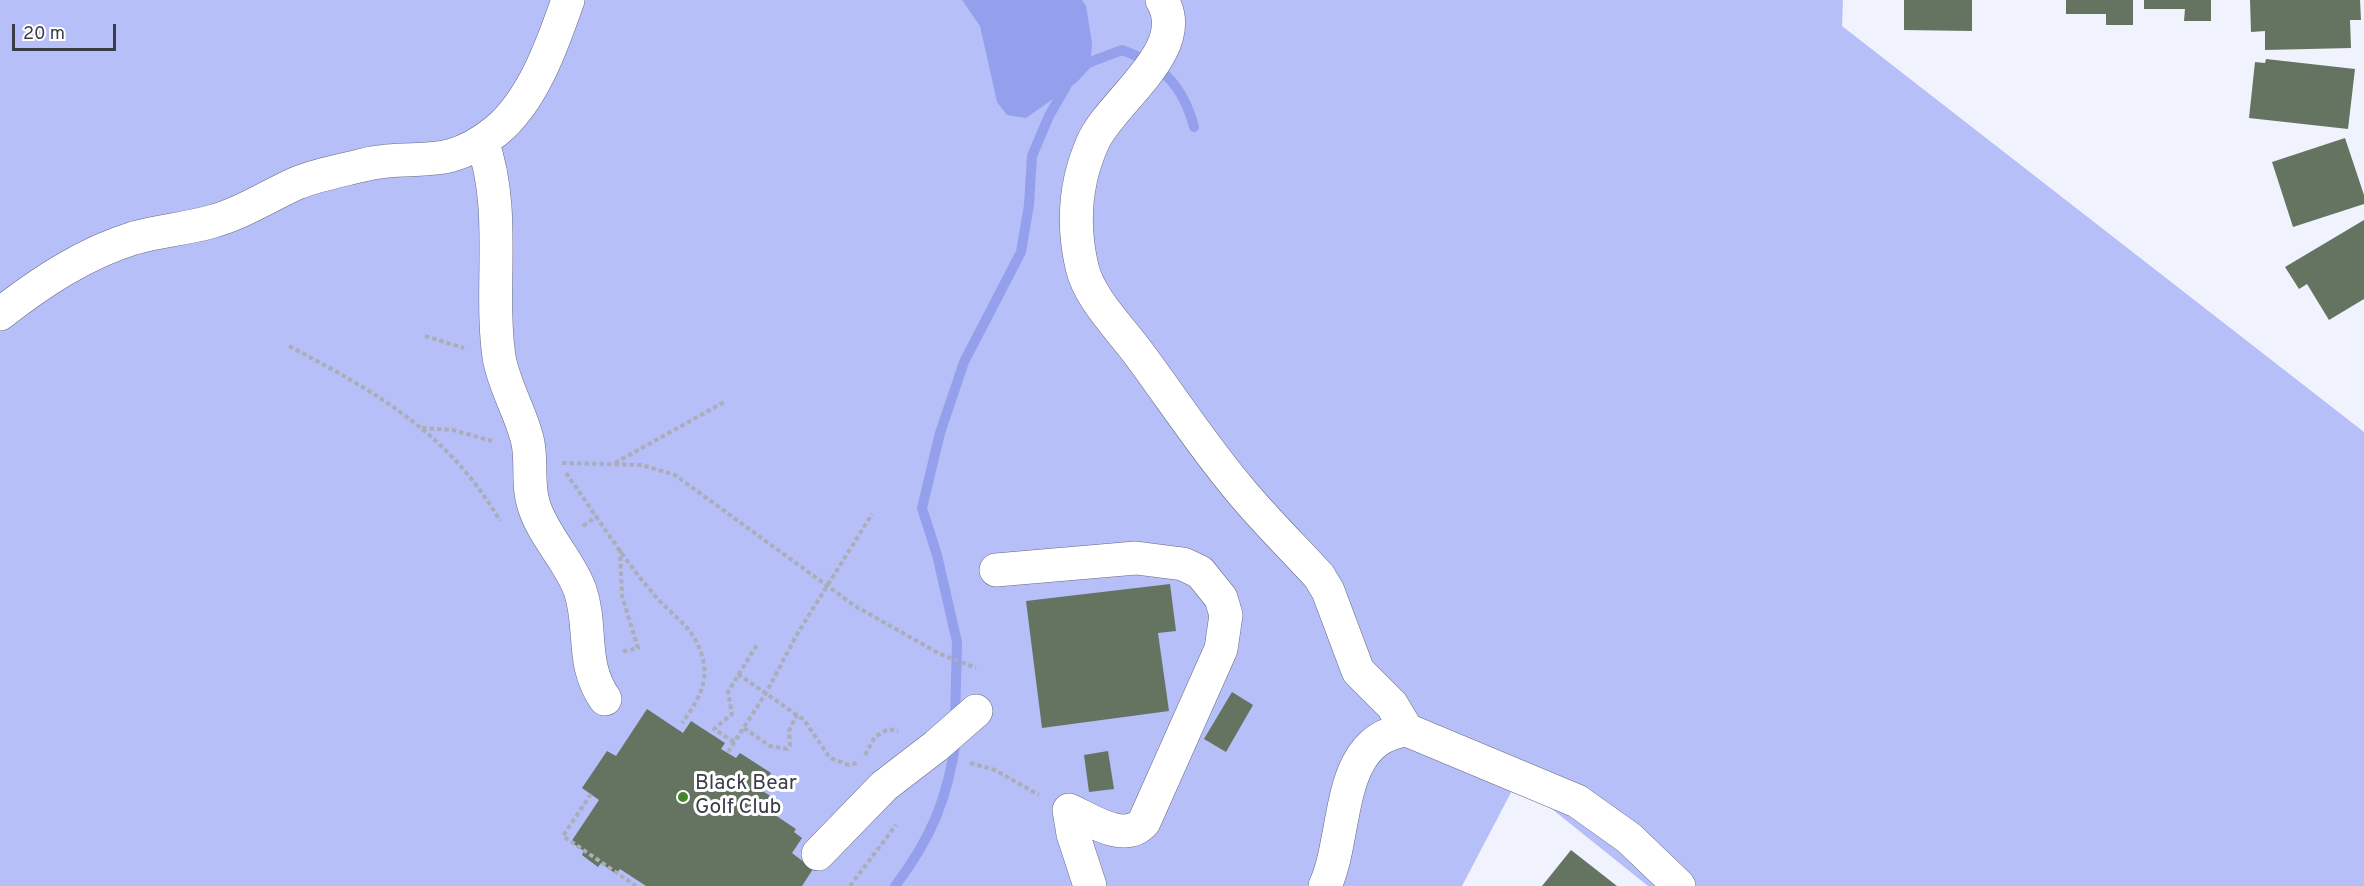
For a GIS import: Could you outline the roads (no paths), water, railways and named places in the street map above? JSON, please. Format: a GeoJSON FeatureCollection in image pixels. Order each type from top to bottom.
{"type":"FeatureCollection","features":[{"type":"Feature","properties":{"kind":"lane"},"geometry":{"type":"LineString","coordinates":[[0,314],[25,294],[99,250],[136,237],[210,222],[239,212],[298,183],[363,165],[454,157],[482,141],[505,123],[533,82],[552,46],[568,0]]}},
{"type":"Feature","properties":{"kind":"lane"},"geometry":{"type":"LineString","coordinates":[[1162,0],[1168,9],[1169,21],[1167,37],[1160,53],[1103,125],[1082,172],[1075,203],[1085,278],[1244,495],[1319,576],[1328,591],[1358,671],[1392,705],[1407,730]]}},
{"type":"Feature","properties":{"kind":"lane"},"geometry":{"type":"LineString","coordinates":[[482,141],[488,159],[497,234],[496,305],[500,363],[528,442],[530,486],[534,507],[580,591],[590,670],[594,684],[605,699]]}},
{"type":"Feature","properties":{"kind":"lane"},"geometry":{"type":"LineString","coordinates":[[996,570],[1136,558],[1184,564],[1200,572],[1221,598],[1226,615],[1221,649],[1167,776],[1144,822],[1136,831],[1125,833],[1069,810],[1073,834],[1090,886]]}},
{"type":"Feature","properties":{"kind":"lane"},"geometry":{"type":"LineString","coordinates":[[818,854],[884,786],[936,746],[976,711]]}},
{"type":"Feature","properties":{"kind":"lane"},"geometry":{"type":"LineString","coordinates":[[1325,886],[1339,840],[1350,782],[1360,758],[1371,744],[1390,732],[1407,730],[1551,788],[1577,801],[1629,838],[1679,886]]}},
{"type":"Feature","properties":{"kind":"waterway"},"geometry":{"type":"LineString","coordinates":[[1077,67],[1122,50],[1149,62],[1169,78],[1177,88],[1184,99],[1194,127]]}},
{"type":"Feature","properties":{"kind":"waterway"},"geometry":{"type":"LineString","coordinates":[[955,721],[957,642],[937,555],[922,508],[940,433],[964,362],[1021,252],[1029,205],[1032,156],[1049,116],[1069,81]]}},
{"type":"Feature","properties":{"kind":"waterway"},"geometry":{"type":"LineString","coordinates":[[895,886],[919,852],[936,817],[948,780],[956,739]]}},
{"type":"Feature","properties":{"kind":"place","name":"Black Bear Golf Club"},"geometry":{"type":"Point","coordinates":[683,797]}}]}
